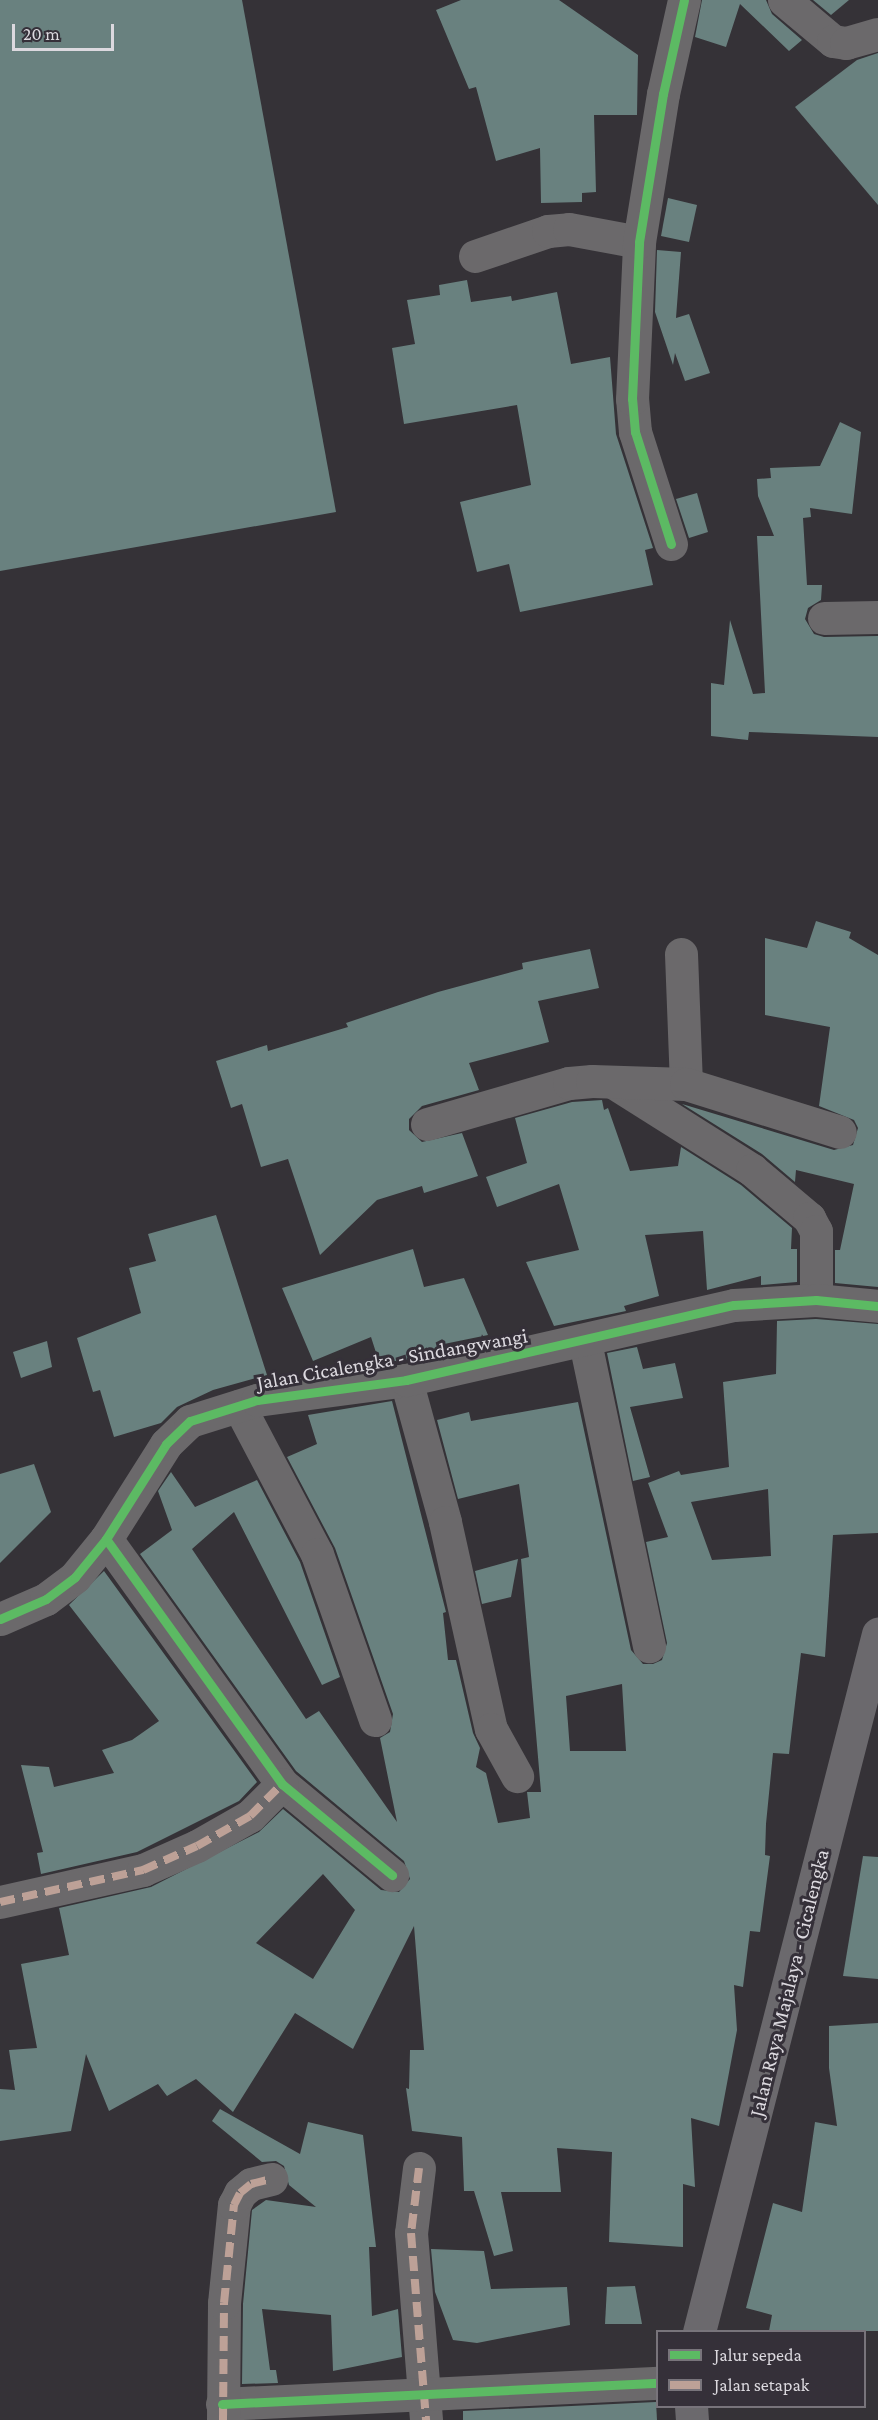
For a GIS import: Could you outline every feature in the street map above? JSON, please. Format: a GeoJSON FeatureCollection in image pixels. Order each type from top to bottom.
{"type":"FeatureCollection","features":[{"type":"Feature","properties":{"kind":"main road","name":"Jalan Raya Majalaya - Cicalengka"},"geometry":{"type":"LineString","coordinates":[[699,2330],[878,1634]]}},
{"type":"Feature","properties":{"kind":"street"},"geometry":{"type":"LineString","coordinates":[[671,544],[634,432],[632,399],[639,242],[663,94],[684,0]]}},
{"type":"Feature","properties":{"kind":"street"},"geometry":{"type":"LineString","coordinates":[[784,0],[833,41],[846,43],[878,34]]}},
{"type":"Feature","properties":{"kind":"street"},"geometry":{"type":"LineString","coordinates":[[475,256],[548,231],[569,229],[639,242]]}},
{"type":"Feature","properties":{"kind":"street"},"geometry":{"type":"LineString","coordinates":[[824,618],[878,617]]}},
{"type":"Feature","properties":{"kind":"street"},"geometry":{"type":"LineString","coordinates":[[681,954],[686,1084]]}},
{"type":"Feature","properties":{"kind":"street"},"geometry":{"type":"LineString","coordinates":[[613,1082],[752,1170],[809,1218],[816,1232],[816,1300]]}},
{"type":"Feature","properties":{"kind":"street"},"geometry":{"type":"LineString","coordinates":[[427,1124],[569,1083],[613,1082],[686,1084],[840,1132]]}},
{"type":"Feature","properties":{"kind":"street","name":"Jalan Cicalengka - Sindangwangi"},"geometry":{"type":"LineString","coordinates":[[0,1619],[46,1599],[75,1577],[106,1539],[179,1429],[190,1420],[239,1406],[406,1380],[585,1342],[735,1305],[816,1300],[878,1306]]}},
{"type":"Feature","properties":{"kind":"street"},"geometry":{"type":"LineString","coordinates":[[585,1342],[649,1646]]}},
{"type":"Feature","properties":{"kind":"street"},"geometry":{"type":"LineString","coordinates":[[406,1380],[445,1522],[491,1729],[517,1776]]}},
{"type":"Feature","properties":{"kind":"street"},"geometry":{"type":"LineString","coordinates":[[239,1406],[317,1554],[375,1720]]}},
{"type":"Feature","properties":{"kind":"street"},"geometry":{"type":"LineString","coordinates":[[106,1539],[282,1784],[392,1875]]}},
{"type":"Feature","properties":{"kind":"street"},"geometry":{"type":"LineString","coordinates":[[0,1902],[143,1870],[197,1846],[250,1815],[282,1784]]}},
{"type":"Feature","properties":{"kind":"street"},"geometry":{"type":"LineString","coordinates":[[419,2168],[411,2234],[425,2407]]}},
{"type":"Feature","properties":{"kind":"street"},"geometry":{"type":"LineString","coordinates":[[271,2179],[251,2184],[240,2193],[234,2205],[224,2303],[222,2412],[425,2407],[656,2384]]}},
{"type":"Feature","properties":{"kind":"building"},"geometry":{"type":"Polygon","coordinates":[[[0,0],[242,0],[336,512],[0,571],[0,0]]]}},
{"type":"Feature","properties":{"kind":"building"},"geometry":{"type":"Polygon","coordinates":[[[461,0],[559,0],[638,55],[637,115],[594,115],[596,192],[582,193],[582,202],[541,203],[540,148],[496,161],[476,87],[469,89],[436,10],[461,0]]]}},
{"type":"Feature","properties":{"kind":"building"},"geometry":{"type":"Polygon","coordinates":[[[702,0],[766,0],[772,14],[802,40],[789,51],[740,4],[726,47],[695,37],[702,0]]]}},
{"type":"Feature","properties":{"kind":"building"},"geometry":{"type":"Polygon","coordinates":[[[813,0],[849,0],[831,15],[813,0]]]}},
{"type":"Feature","properties":{"kind":"building"},"geometry":{"type":"Polygon","coordinates":[[[878,53],[878,205],[795,107],[857,60],[878,53]]]}},
{"type":"Feature","properties":{"kind":"building"},"geometry":{"type":"Polygon","coordinates":[[[668,198],[697,205],[689,242],[661,236],[668,198]]]}},
{"type":"Feature","properties":{"kind":"building"},"geometry":{"type":"Polygon","coordinates":[[[657,250],[681,252],[676,318],[689,314],[710,373],[685,381],[675,353],[673,365],[655,312],[657,250]]]}},
{"type":"Feature","properties":{"kind":"building"},"geometry":{"type":"Polygon","coordinates":[[[467,280],[471,302],[511,296],[512,301],[557,292],[571,364],[610,357],[616,434],[653,548],[645,550],[653,585],[520,612],[509,564],[477,572],[460,502],[531,485],[517,405],[404,424],[392,348],[415,344],[407,300],[440,295],[439,285],[467,280]]]}},
{"type":"Feature","properties":{"kind":"building"},"geometry":{"type":"Polygon","coordinates":[[[840,422],[861,432],[852,514],[810,508],[811,517],[803,518],[807,585],[822,585],[821,600],[808,608],[805,619],[814,634],[824,637],[878,636],[878,737],[749,732],[748,740],[711,736],[711,683],[724,685],[730,620],[753,694],[765,693],[757,536],[774,536],[758,496],[757,479],[771,478],[770,468],[820,466],[840,422]]]}},
{"type":"Feature","properties":{"kind":"building"},"geometry":{"type":"Polygon","coordinates":[[[697,493],[708,532],[689,538],[676,499],[697,493]]]}},
{"type":"Feature","properties":{"kind":"building"},"geometry":{"type":"Polygon","coordinates":[[[816,921],[851,932],[849,938],[878,955],[878,1287],[835,1283],[835,1250],[840,1250],[854,1184],[796,1170],[795,1182],[762,1154],[682,1104],[834,1150],[853,1145],[858,1128],[854,1120],[819,1106],[830,1027],[765,1015],[765,938],[807,948],[816,921]]]}},
{"type":"Feature","properties":{"kind":"building"},"geometry":{"type":"Polygon","coordinates":[[[590,949],[599,988],[538,1001],[549,1042],[469,1063],[479,1090],[422,1106],[409,1119],[409,1130],[422,1142],[462,1133],[478,1176],[424,1193],[422,1186],[377,1200],[320,1255],[288,1159],[261,1167],[242,1104],[231,1108],[216,1061],[267,1045],[268,1051],[348,1027],[346,1023],[438,992],[523,969],[522,963],[590,949]]]}},
{"type":"Feature","properties":{"kind":"building"},"geometry":{"type":"Polygon","coordinates":[[[602,1100],[604,1110],[608,1108],[630,1171],[678,1166],[681,1147],[741,1185],[792,1228],[791,1249],[797,1249],[797,1282],[761,1285],[761,1276],[707,1290],[703,1231],[645,1235],[659,1296],[624,1306],[626,1311],[554,1326],[526,1262],[579,1250],[559,1184],[497,1207],[486,1177],[527,1163],[515,1118],[572,1102],[602,1100]]]}},
{"type":"Feature","properties":{"kind":"building"},"geometry":{"type":"Polygon","coordinates":[[[216,1215],[267,1375],[213,1390],[177,1407],[161,1423],[114,1437],[100,1390],[93,1392],[77,1338],[141,1313],[129,1268],[156,1261],[148,1234],[216,1215]]]}},
{"type":"Feature","properties":{"kind":"building"},"geometry":{"type":"Polygon","coordinates":[[[413,1249],[424,1287],[464,1278],[488,1335],[444,1344],[447,1351],[380,1365],[371,1337],[313,1361],[282,1288],[413,1249]]]}},
{"type":"Feature","properties":{"kind":"building"},"geometry":{"type":"Polygon","coordinates":[[[816,1319],[878,1324],[878,1533],[833,1535],[825,1657],[801,1653],[789,1754],[773,1753],[765,1855],[770,1856],[760,1932],[750,1931],[743,1987],[734,1985],[737,2030],[719,2126],[691,2118],[695,2187],[683,2184],[683,2247],[609,2242],[612,2152],[557,2148],[561,2192],[501,2192],[513,2251],[494,2256],[474,2191],[464,2191],[462,2137],[412,2131],[406,2088],[409,2089],[410,2050],[424,2050],[414,1926],[353,2049],[295,2013],[233,2112],[196,2079],[167,2096],[158,2084],[109,2111],[86,2054],[71,2131],[0,2141],[0,2089],[15,2090],[9,2050],[37,2048],[21,1964],[69,1955],[59,1908],[151,1887],[259,1832],[283,1809],[381,1890],[399,1892],[410,1879],[404,1861],[296,1771],[140,1554],[172,1530],[158,1491],[171,1472],[195,1507],[257,1480],[300,1562],[340,1677],[322,1685],[234,1512],[192,1549],[306,1719],[319,1711],[397,1822],[380,1738],[390,1732],[393,1714],[335,1548],[287,1457],[317,1444],[308,1415],[392,1401],[446,1612],[443,1613],[448,1660],[456,1660],[473,1733],[480,1748],[476,1767],[486,1773],[498,1823],[530,1818],[527,1792],[541,1792],[521,1559],[529,1557],[519,1484],[458,1499],[437,1420],[469,1412],[471,1421],[578,1402],[631,1650],[643,1664],[653,1664],[662,1660],[667,1643],[646,1542],[668,1537],[648,1483],[679,1471],[681,1475],[729,1467],[723,1382],[776,1374],[777,1321],[816,1319]],[[768,1489],[691,1502],[712,1560],[771,1556],[768,1489]],[[622,1684],[566,1696],[570,1751],[626,1751],[622,1684]],[[323,1874],[256,1943],[313,1979],[355,1910],[323,1874]]]}},
{"type":"Feature","properties":{"kind":"building"},"geometry":{"type":"Polygon","coordinates":[[[47,1341],[52,1367],[21,1378],[13,1352],[47,1341]]]}},
{"type":"Feature","properties":{"kind":"building"},"geometry":{"type":"Polygon","coordinates":[[[637,1347],[643,1369],[675,1363],[683,1398],[630,1407],[650,1477],[633,1481],[607,1353],[637,1347]]]}},
{"type":"Feature","properties":{"kind":"building"},"geometry":{"type":"Polygon","coordinates":[[[34,1464],[51,1512],[0,1563],[0,1474],[34,1464]]]}},
{"type":"Feature","properties":{"kind":"building"},"geometry":{"type":"Polygon","coordinates":[[[518,1559],[511,1597],[482,1604],[475,1571],[518,1559]]]}},
{"type":"Feature","properties":{"kind":"building"},"geometry":{"type":"Polygon","coordinates":[[[104,1571],[257,1782],[239,1801],[137,1852],[41,1874],[37,1853],[43,1852],[21,1765],[49,1767],[54,1787],[114,1773],[102,1750],[132,1740],[159,1721],[69,1605],[104,1571]]]}},
{"type":"Feature","properties":{"kind":"building"},"geometry":{"type":"Polygon","coordinates":[[[863,1856],[878,1857],[878,1979],[843,1976],[863,1856]]]}},
{"type":"Feature","properties":{"kind":"building"},"geometry":{"type":"Polygon","coordinates":[[[878,2023],[878,2331],[769,2330],[772,2315],[746,2308],[773,2203],[802,2212],[815,2122],[837,2126],[829,2068],[829,2026],[878,2023]]]}},
{"type":"Feature","properties":{"kind":"building"},"geometry":{"type":"Polygon","coordinates":[[[220,2109],[300,2154],[308,2122],[363,2135],[376,2247],[369,2247],[372,2316],[398,2309],[402,2357],[333,2371],[331,2315],[262,2309],[270,2370],[276,2370],[278,2383],[242,2384],[243,2304],[252,2210],[266,2200],[316,2207],[289,2185],[284,2166],[276,2161],[262,2162],[212,2121],[220,2109]]]}},
{"type":"Feature","properties":{"kind":"building"},"geometry":{"type":"Polygon","coordinates":[[[431,2249],[484,2251],[491,2289],[567,2287],[570,2325],[477,2343],[453,2340],[435,2292],[431,2249]]]}},
{"type":"Feature","properties":{"kind":"building"},"geometry":{"type":"Polygon","coordinates":[[[635,2286],[642,2324],[605,2324],[607,2287],[635,2286]]]}},
{"type":"Feature","properties":{"kind":"building"},"geometry":{"type":"Polygon","coordinates":[[[656,2402],[657,2420],[463,2420],[463,2411],[656,2402]]]}},
{"type":"Feature","properties":{"kind":"marked path"},"geometry":{"type":"LineString","coordinates":[[0,1902],[143,1870],[197,1846],[250,1816],[282,1784]]}},
{"type":"Feature","properties":{"kind":"marked path"},"geometry":{"type":"LineString","coordinates":[[419,2168],[411,2233],[426,2420]]}},
{"type":"Feature","properties":{"kind":"marked path"},"geometry":{"type":"LineString","coordinates":[[223,2420],[224,2303],[234,2205],[240,2193],[251,2184],[271,2179]]}},
{"type":"Feature","properties":{"kind":"cycle path"},"geometry":{"type":"LineString","coordinates":[[671,544],[635,432],[632,399],[639,242],[663,94],[684,0]]}},
{"type":"Feature","properties":{"kind":"cycle path"},"geometry":{"type":"LineString","coordinates":[[0,1619],[46,1599],[75,1577],[106,1539],[166,1444],[190,1421],[257,1400],[406,1380],[734,1305],[816,1300],[878,1306]]}},
{"type":"Feature","properties":{"kind":"cycle path"},"geometry":{"type":"LineString","coordinates":[[106,1539],[282,1784],[392,1875]]}},
{"type":"Feature","properties":{"kind":"cycle path"},"geometry":{"type":"LineString","coordinates":[[222,2404],[656,2383]]}}]}
